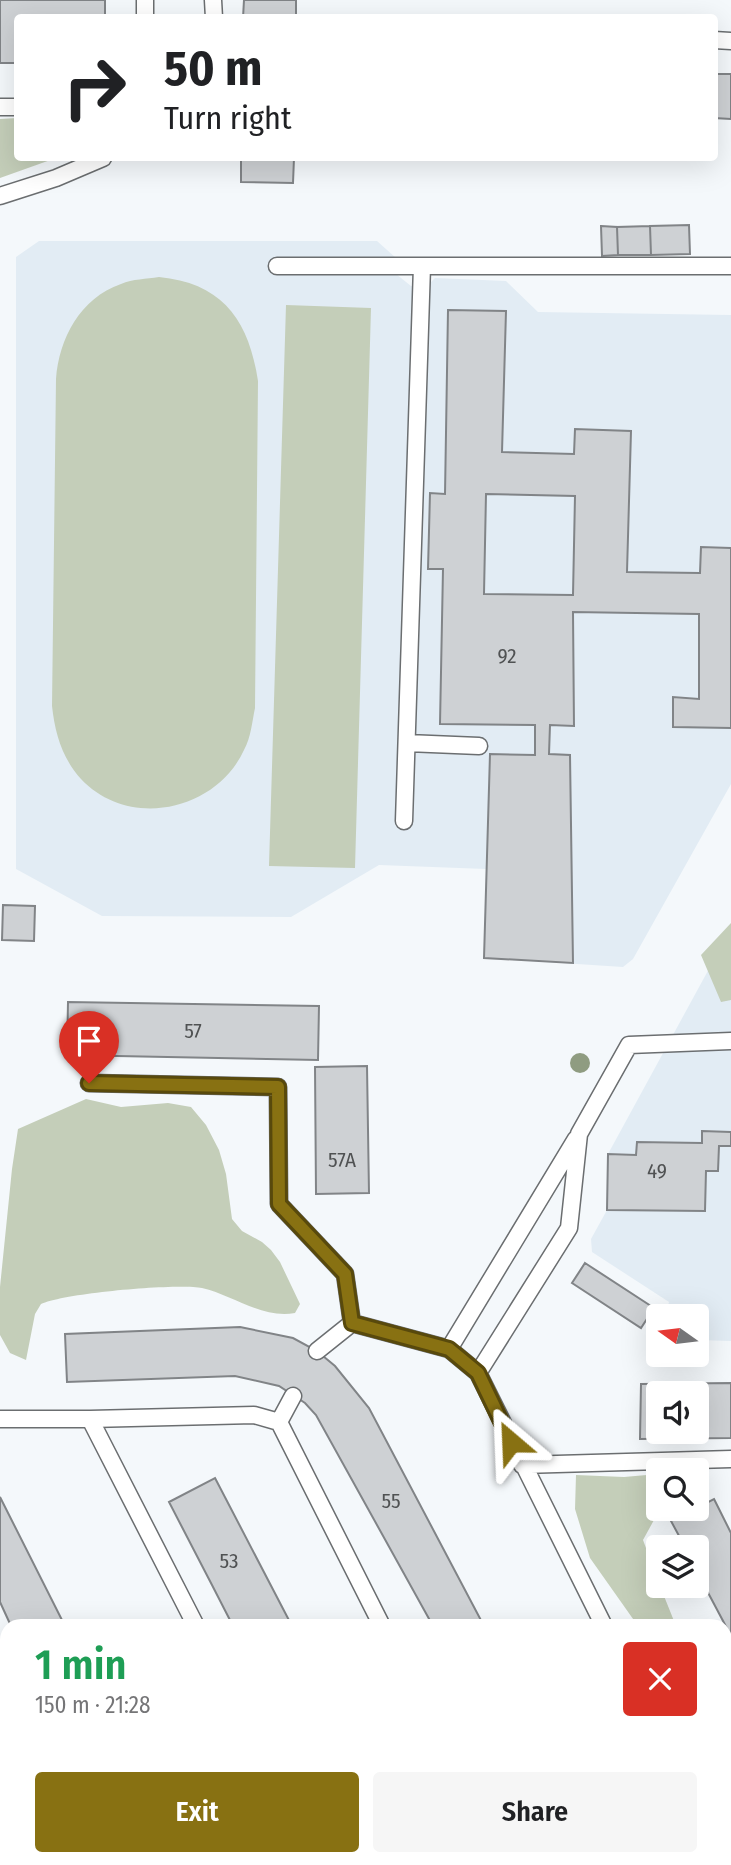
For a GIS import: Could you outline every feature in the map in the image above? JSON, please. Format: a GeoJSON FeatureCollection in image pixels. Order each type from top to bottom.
{"type":"FeatureCollection","features":[{"type":"Feature","properties":{"kind":"lane"},"geometry":{"type":"LineString","coordinates":[[0,196],[96,161]]}},
{"type":"Feature","properties":{"kind":"lane"},"geometry":{"type":"LineString","coordinates":[[277,265],[731,266]]}},
{"type":"Feature","properties":{"kind":"lane"},"geometry":{"type":"LineString","coordinates":[[404,821],[422,266]]}},
{"type":"Feature","properties":{"kind":"lane"},"geometry":{"type":"LineString","coordinates":[[407,743],[479,746]]}},
{"type":"Feature","properties":{"kind":"lane"},"geometry":{"type":"LineString","coordinates":[[449,1349],[579,1134],[629,1045],[731,1041]]}},
{"type":"Feature","properties":{"kind":"lane"},"geometry":{"type":"LineString","coordinates":[[89,1083],[278,1087],[279,1204],[345,1274],[352,1323]]}},
{"type":"Feature","properties":{"kind":"lane"},"geometry":{"type":"LineString","coordinates":[[478,1373],[569,1228],[579,1134]]}},
{"type":"Feature","properties":{"kind":"lane"},"geometry":{"type":"LineString","coordinates":[[352,1323],[449,1349],[478,1373],[600,1619]]}},
{"type":"Feature","properties":{"kind":"lane"},"geometry":{"type":"LineString","coordinates":[[317,1351],[352,1323]]}},
{"type":"Feature","properties":{"kind":"lane"},"geometry":{"type":"LineString","coordinates":[[279,1422],[293,1396]]}},
{"type":"Feature","properties":{"kind":"lane"},"geometry":{"type":"LineString","coordinates":[[0,1419],[254,1415],[279,1422],[378,1619]]}},
{"type":"Feature","properties":{"kind":"lane"},"geometry":{"type":"LineString","coordinates":[[90,1419],[192,1619]]}},
{"type":"Feature","properties":{"kind":"lane"},"geometry":{"type":"LineString","coordinates":[[522,1465],[731,1459]]}},
{"type":"Feature","properties":{"kind":"shaded area"},"geometry":{"type":"Polygon","coordinates":[[[39,241],[377,241],[396,258],[396,274],[411,286],[426,287],[435,278],[506,281],[538,312],[731,315],[731,784],[633,959],[623,967],[484,958],[486,869],[379,865],[291,917],[102,916],[16,869],[16,257],[39,241]]]}},
{"type":"Feature","properties":{"kind":"shaded area"},"geometry":{"type":"Polygon","coordinates":[[[728,934],[731,934],[731,1341],[709,1340],[709,1304],[668,1304],[592,1252],[591,1239],[607,1210],[608,1154],[728,934]]]}},
{"type":"Feature","properties":{"kind":"green space"},"geometry":{"type":"Polygon","coordinates":[[[14,118],[14,161],[48,161],[0,178],[0,119],[14,118]]]}},
{"type":"Feature","properties":{"kind":"green space"},"geometry":{"type":"Polygon","coordinates":[[[159,277],[200,287],[216,297],[240,323],[254,360],[258,381],[255,708],[250,735],[231,771],[213,787],[193,799],[170,806],[146,808],[123,805],[101,795],[81,779],[64,754],[55,726],[52,706],[56,379],[67,335],[83,310],[94,299],[121,284],[159,277]]]}},
{"type":"Feature","properties":{"kind":"green space"},"geometry":{"type":"Polygon","coordinates":[[[286,305],[371,308],[355,868],[269,866],[286,305]]]}},
{"type":"Feature","properties":{"kind":"green space"},"geometry":{"type":"Polygon","coordinates":[[[731,923],[731,1000],[721,1002],[701,955],[731,923]]]}},
{"type":"Feature","properties":{"kind":"green space"},"geometry":{"type":"Polygon","coordinates":[[[86,1099],[121,1107],[168,1103],[191,1107],[206,1125],[219,1150],[226,1174],[232,1219],[242,1231],[271,1250],[280,1262],[300,1304],[295,1313],[271,1313],[214,1291],[189,1287],[121,1290],[72,1296],[41,1304],[35,1314],[26,1360],[10,1353],[0,1335],[0,1287],[18,1129],[86,1099]]]}},
{"type":"Feature","properties":{"kind":"green space"},"geometry":{"type":"Polygon","coordinates":[[[576,1475],[646,1475],[646,1521],[653,1521],[643,1540],[646,1548],[646,1598],[665,1598],[673,1619],[633,1619],[590,1558],[575,1509],[576,1475]]]}},
{"type":"Feature","properties":{"kind":"building"},"geometry":{"type":"Polygon","coordinates":[[[0,0],[105,0],[105,14],[14,14],[14,63],[0,63],[0,0]]]}},
{"type":"Feature","properties":{"kind":"building"},"geometry":{"type":"Polygon","coordinates":[[[244,0],[296,0],[296,14],[243,14],[244,0]]]}},
{"type":"Feature","properties":{"kind":"building"},"geometry":{"type":"Polygon","coordinates":[[[718,74],[731,74],[731,119],[718,118],[718,74]]]}},
{"type":"Feature","properties":{"kind":"building"},"geometry":{"type":"Polygon","coordinates":[[[241,161],[294,161],[293,183],[241,182],[241,161]]]}},
{"type":"Feature","properties":{"kind":"building"},"geometry":{"type":"Polygon","coordinates":[[[689,225],[690,254],[651,255],[650,226],[689,225]]]}},
{"type":"Feature","properties":{"kind":"building"},"geometry":{"type":"Polygon","coordinates":[[[601,226],[617,227],[618,255],[602,256],[601,226]]]}},
{"type":"Feature","properties":{"kind":"building"},"geometry":{"type":"Polygon","coordinates":[[[650,226],[651,255],[618,255],[617,227],[650,226]]]}},
{"type":"Feature","properties":{"kind":"building"},"geometry":{"type":"Polygon","coordinates":[[[448,310],[506,311],[502,452],[574,454],[575,429],[631,431],[627,572],[700,573],[701,547],[731,548],[731,728],[673,727],[673,697],[699,699],[699,614],[573,612],[574,726],[550,725],[549,754],[570,755],[573,963],[484,958],[490,754],[535,755],[535,725],[440,724],[443,569],[428,569],[430,493],[445,494],[448,310]],[[486,494],[484,594],[573,595],[575,496],[486,494]]]}},
{"type":"Feature","properties":{"kind":"building"},"geometry":{"type":"Polygon","coordinates":[[[3,905],[35,906],[34,941],[2,940],[3,905]]]}},
{"type":"Feature","properties":{"kind":"building"},"geometry":{"type":"Polygon","coordinates":[[[68,1002],[319,1006],[318,1060],[67,1055],[68,1002]]]}},
{"type":"Feature","properties":{"kind":"building"},"geometry":{"type":"Polygon","coordinates":[[[367,1066],[369,1193],[316,1194],[315,1067],[367,1066]]]}},
{"type":"Feature","properties":{"kind":"building"},"geometry":{"type":"Polygon","coordinates":[[[702,1131],[731,1132],[731,1146],[719,1146],[718,1171],[706,1171],[705,1211],[607,1210],[608,1154],[636,1155],[637,1142],[702,1143],[702,1131]]]}},
{"type":"Feature","properties":{"kind":"building"},"geometry":{"type":"Polygon","coordinates":[[[585,1263],[648,1304],[646,1320],[641,1328],[572,1283],[585,1263]]]}},
{"type":"Feature","properties":{"kind":"building"},"geometry":{"type":"Polygon","coordinates":[[[240,1327],[293,1338],[317,1351],[335,1366],[369,1408],[480,1619],[429,1619],[316,1415],[305,1403],[279,1386],[235,1376],[67,1382],[65,1334],[240,1327]]]}},
{"type":"Feature","properties":{"kind":"building"},"geometry":{"type":"Polygon","coordinates":[[[709,1383],[731,1383],[731,1438],[709,1438],[709,1383]]]}},
{"type":"Feature","properties":{"kind":"building"},"geometry":{"type":"Polygon","coordinates":[[[641,1384],[646,1384],[646,1439],[640,1439],[641,1384]]]}},
{"type":"Feature","properties":{"kind":"building"},"geometry":{"type":"Polygon","coordinates":[[[215,1478],[288,1619],[229,1619],[169,1502],[215,1478]]]}},
{"type":"Feature","properties":{"kind":"building"},"geometry":{"type":"Polygon","coordinates":[[[0,1497],[61,1619],[8,1619],[0,1602],[0,1497]]]}},
{"type":"Feature","properties":{"kind":"building"},"geometry":{"type":"Polygon","coordinates":[[[714,1499],[731,1533],[731,1619],[722,1619],[709,1595],[709,1535],[679,1535],[671,1521],[709,1521],[709,1502],[714,1499]]]}},
{"type":"Feature","properties":{"kind":"route"},"geometry":{"type":"LineString","coordinates":[[89,1083],[278,1087],[279,1204],[345,1274],[352,1323],[449,1349],[478,1373],[511,1442]]}}]}
